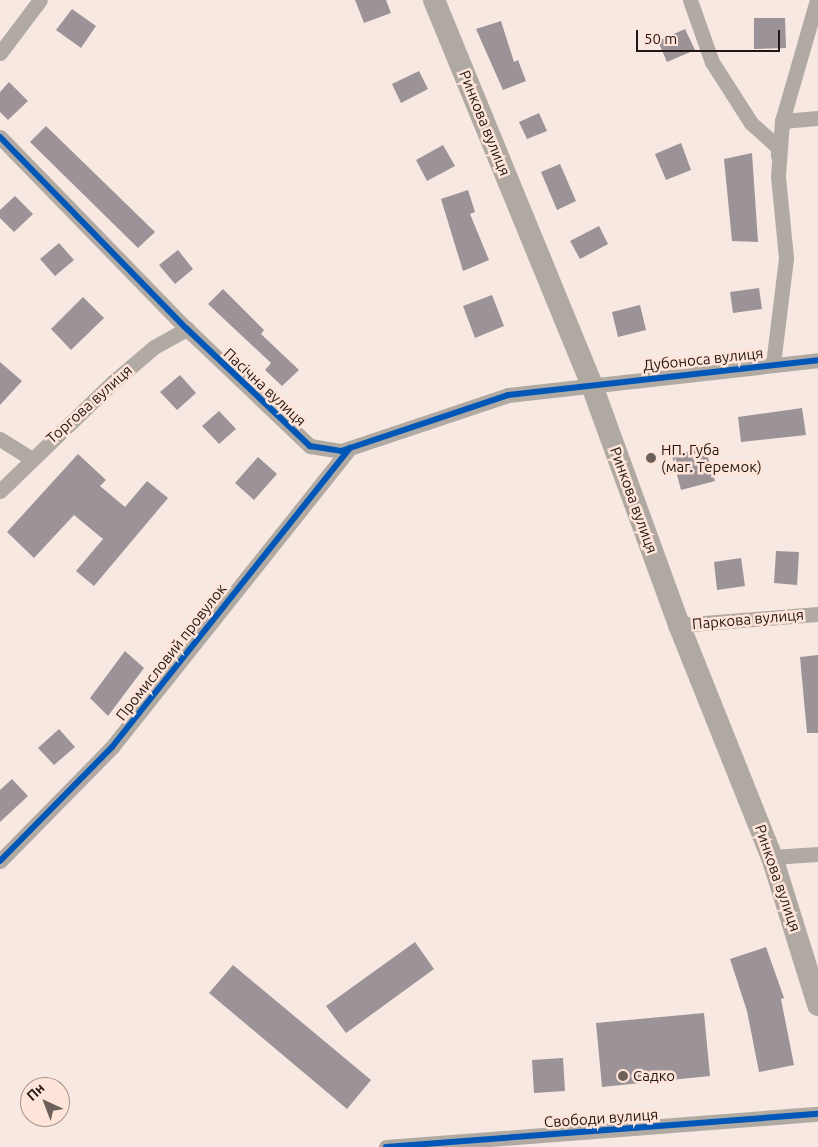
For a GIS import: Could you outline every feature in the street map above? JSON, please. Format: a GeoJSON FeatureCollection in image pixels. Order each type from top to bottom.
{"type":"FeatureCollection","features":[{"type":"Feature","properties":{"kind":"main road","name":"Ринкова вулиця"},"geometry":{"type":"LineString","coordinates":[[434,0],[591,383],[679,625],[772,857],[818,1005]]}},
{"type":"Feature","properties":{"kind":"street"},"geometry":{"type":"LineString","coordinates":[[0,53],[40,0]]}},
{"type":"Feature","properties":{"kind":"street"},"geometry":{"type":"LineString","coordinates":[[690,0],[712,62],[751,123],[778,147],[778,176],[786,258],[773,364]]}},
{"type":"Feature","properties":{"kind":"street"},"geometry":{"type":"LineString","coordinates":[[778,176],[782,121],[817,0]]}},
{"type":"Feature","properties":{"kind":"street"},"geometry":{"type":"LineString","coordinates":[[782,121],[818,118]]}},
{"type":"Feature","properties":{"kind":"street","name":"Пасічна вулиця"},"geometry":{"type":"LineString","coordinates":[[0,137],[187,329],[310,446],[341,450],[350,448],[508,395],[591,383]]}},
{"type":"Feature","properties":{"kind":"street","name":"Торгова вулиця"},"geometry":{"type":"LineString","coordinates":[[0,491],[30,458],[154,347],[187,329]]}},
{"type":"Feature","properties":{"kind":"street","name":"Дубоноса вулиця"},"geometry":{"type":"LineString","coordinates":[[591,383],[818,360]]}},
{"type":"Feature","properties":{"kind":"street"},"geometry":{"type":"LineString","coordinates":[[0,439],[30,458]]}},
{"type":"Feature","properties":{"kind":"street","name":"Промисловий провулок"},"geometry":{"type":"LineString","coordinates":[[0,861],[112,748],[350,448]]}},
{"type":"Feature","properties":{"kind":"street","name":"Паркова вулиця"},"geometry":{"type":"LineString","coordinates":[[679,625],[818,614]]}},
{"type":"Feature","properties":{"kind":"street"},"geometry":{"type":"LineString","coordinates":[[772,857],[818,854]]}},
{"type":"Feature","properties":{"kind":"street","name":"Свободи вулиця"},"geometry":{"type":"LineString","coordinates":[[386,1147],[818,1114]]}},
{"type":"Feature","properties":{"kind":"building"},"geometry":{"type":"Polygon","coordinates":[[[355,0],[386,0],[391,13],[364,23],[355,0]]]}},
{"type":"Feature","properties":{"kind":"building"},"geometry":{"type":"Polygon","coordinates":[[[72,9],[96,26],[81,48],[56,30],[72,9]]]}},
{"type":"Feature","properties":{"kind":"building"},"geometry":{"type":"Polygon","coordinates":[[[754,18],[785,18],[786,48],[754,49],[754,18]]]}},
{"type":"Feature","properties":{"kind":"building"},"geometry":{"type":"Polygon","coordinates":[[[501,21],[514,62],[518,60],[526,81],[503,90],[476,29],[501,21]]]}},
{"type":"Feature","properties":{"kind":"building"},"geometry":{"type":"Polygon","coordinates":[[[685,29],[695,50],[667,62],[658,41],[685,29]]]}},
{"type":"Feature","properties":{"kind":"building"},"geometry":{"type":"Polygon","coordinates":[[[419,71],[428,89],[401,103],[392,84],[419,71]]]}},
{"type":"Feature","properties":{"kind":"building"},"geometry":{"type":"Polygon","coordinates":[[[9,82],[28,101],[8,120],[0,112],[0,92],[9,82]]]}},
{"type":"Feature","properties":{"kind":"building"},"geometry":{"type":"Polygon","coordinates":[[[539,113],[547,131],[527,139],[519,122],[539,113]]]}},
{"type":"Feature","properties":{"kind":"building"},"geometry":{"type":"Polygon","coordinates":[[[46,126],[155,232],[138,248],[30,142],[46,126]]]}},
{"type":"Feature","properties":{"kind":"building"},"geometry":{"type":"Polygon","coordinates":[[[681,143],[691,170],[666,180],[655,154],[681,143]]]}},
{"type":"Feature","properties":{"kind":"building"},"geometry":{"type":"Polygon","coordinates":[[[443,145],[455,166],[427,181],[416,160],[443,145]]]}},
{"type":"Feature","properties":{"kind":"building"},"geometry":{"type":"Polygon","coordinates":[[[752,153],[758,242],[732,241],[724,159],[752,153]]]}},
{"type":"Feature","properties":{"kind":"building"},"geometry":{"type":"Polygon","coordinates":[[[560,164],[576,201],[557,210],[541,172],[560,164]]]}},
{"type":"Feature","properties":{"kind":"building"},"geometry":{"type":"Polygon","coordinates":[[[468,190],[475,212],[470,214],[489,260],[463,271],[441,199],[468,190]]]}},
{"type":"Feature","properties":{"kind":"building"},"geometry":{"type":"Polygon","coordinates":[[[15,196],[33,214],[14,232],[0,218],[0,210],[15,196]]]}},
{"type":"Feature","properties":{"kind":"building"},"geometry":{"type":"Polygon","coordinates":[[[599,226],[608,244],[580,259],[570,241],[599,226]]]}},
{"type":"Feature","properties":{"kind":"building"},"geometry":{"type":"Polygon","coordinates":[[[59,243],[74,260],[55,276],[40,259],[59,243]]]}},
{"type":"Feature","properties":{"kind":"building"},"geometry":{"type":"Polygon","coordinates":[[[178,250],[193,269],[175,284],[159,265],[178,250]]]}},
{"type":"Feature","properties":{"kind":"building"},"geometry":{"type":"Polygon","coordinates":[[[759,288],[762,309],[733,313],[730,292],[759,288]]]}},
{"type":"Feature","properties":{"kind":"building"},"geometry":{"type":"Polygon","coordinates":[[[223,289],[264,330],[261,334],[299,370],[282,386],[265,370],[271,363],[208,304],[223,289]]]}},
{"type":"Feature","properties":{"kind":"building"},"geometry":{"type":"Polygon","coordinates":[[[492,295],[504,326],[475,338],[463,306],[492,295]]]}},
{"type":"Feature","properties":{"kind":"building"},"geometry":{"type":"Polygon","coordinates":[[[83,297],[104,318],[71,350],[51,329],[83,297]]]}},
{"type":"Feature","properties":{"kind":"building"},"geometry":{"type":"Polygon","coordinates":[[[640,305],[646,330],[618,337],[612,312],[640,305]]]}},
{"type":"Feature","properties":{"kind":"building"},"geometry":{"type":"Polygon","coordinates":[[[0,362],[22,381],[0,405],[0,362]]]}},
{"type":"Feature","properties":{"kind":"building"},"geometry":{"type":"Polygon","coordinates":[[[180,375],[196,393],[177,410],[160,392],[180,375]]]}},
{"type":"Feature","properties":{"kind":"building"},"geometry":{"type":"Polygon","coordinates":[[[802,408],[806,435],[741,442],[738,417],[802,408]]]}},
{"type":"Feature","properties":{"kind":"building"},"geometry":{"type":"Polygon","coordinates":[[[219,411],[236,429],[219,444],[202,426],[219,411]]]}},
{"type":"Feature","properties":{"kind":"building"},"geometry":{"type":"Polygon","coordinates":[[[705,447],[715,481],[681,490],[672,456],[705,447]]]}},
{"type":"Feature","properties":{"kind":"building"},"geometry":{"type":"Polygon","coordinates":[[[78,454],[106,480],[100,486],[125,507],[147,481],[168,498],[94,586],[76,571],[103,539],[74,515],[34,558],[7,532],[78,454]]]}},
{"type":"Feature","properties":{"kind":"building"},"geometry":{"type":"Polygon","coordinates":[[[258,457],[277,474],[254,500],[235,483],[258,457]]]}},
{"type":"Feature","properties":{"kind":"building"},"geometry":{"type":"Polygon","coordinates":[[[776,551],[799,552],[797,585],[774,583],[776,551]]]}},
{"type":"Feature","properties":{"kind":"building"},"geometry":{"type":"Polygon","coordinates":[[[741,558],[745,586],[717,590],[714,562],[741,558]]]}},
{"type":"Feature","properties":{"kind":"building"},"geometry":{"type":"Polygon","coordinates":[[[125,651],[144,668],[108,716],[90,698],[125,651]]]}},
{"type":"Feature","properties":{"kind":"building"},"geometry":{"type":"Polygon","coordinates":[[[818,655],[818,733],[807,733],[800,657],[818,655]]]}},
{"type":"Feature","properties":{"kind":"building"},"geometry":{"type":"Polygon","coordinates":[[[59,729],[75,747],[54,765],[38,748],[59,729]]]}},
{"type":"Feature","properties":{"kind":"building"},"geometry":{"type":"Polygon","coordinates":[[[12,779],[28,796],[0,822],[0,790],[12,779]]]}},
{"type":"Feature","properties":{"kind":"building"},"geometry":{"type":"Polygon","coordinates":[[[415,942],[434,969],[346,1033],[326,1006],[415,942]]]}},
{"type":"Feature","properties":{"kind":"building"},"geometry":{"type":"Polygon","coordinates":[[[766,947],[784,998],[781,999],[794,1065],[759,1072],[747,1011],[730,959],[766,947]]]}},
{"type":"Feature","properties":{"kind":"building"},"geometry":{"type":"Polygon","coordinates":[[[233,965],[371,1080],[347,1109],[209,993],[233,965]]]}},
{"type":"Feature","properties":{"kind":"building"},"geometry":{"type":"Polygon","coordinates":[[[704,1013],[710,1076],[602,1087],[596,1023],[704,1013]]]}},
{"type":"Feature","properties":{"kind":"building"},"geometry":{"type":"Polygon","coordinates":[[[563,1058],[565,1091],[534,1093],[532,1060],[563,1058]]]}},
{"type":"Feature","properties":{"kind":"cycle path"},"geometry":{"type":"LineString","coordinates":[[0,137],[187,329],[310,446],[341,451],[508,395],[818,360]]}},
{"type":"Feature","properties":{"kind":"cycle path"},"geometry":{"type":"LineString","coordinates":[[0,861],[112,747],[350,448]]}},
{"type":"Feature","properties":{"kind":"cycle path"},"geometry":{"type":"LineString","coordinates":[[386,1147],[818,1114]]}},
{"type":"Feature","properties":{"kind":"place","name":"НП. Губа (маг. Теремок)"},"geometry":{"type":"Point","coordinates":[651,458]}},
{"type":"Feature","properties":{"kind":"place","name":"Садко"},"geometry":{"type":"Point","coordinates":[623,1076]}}]}
